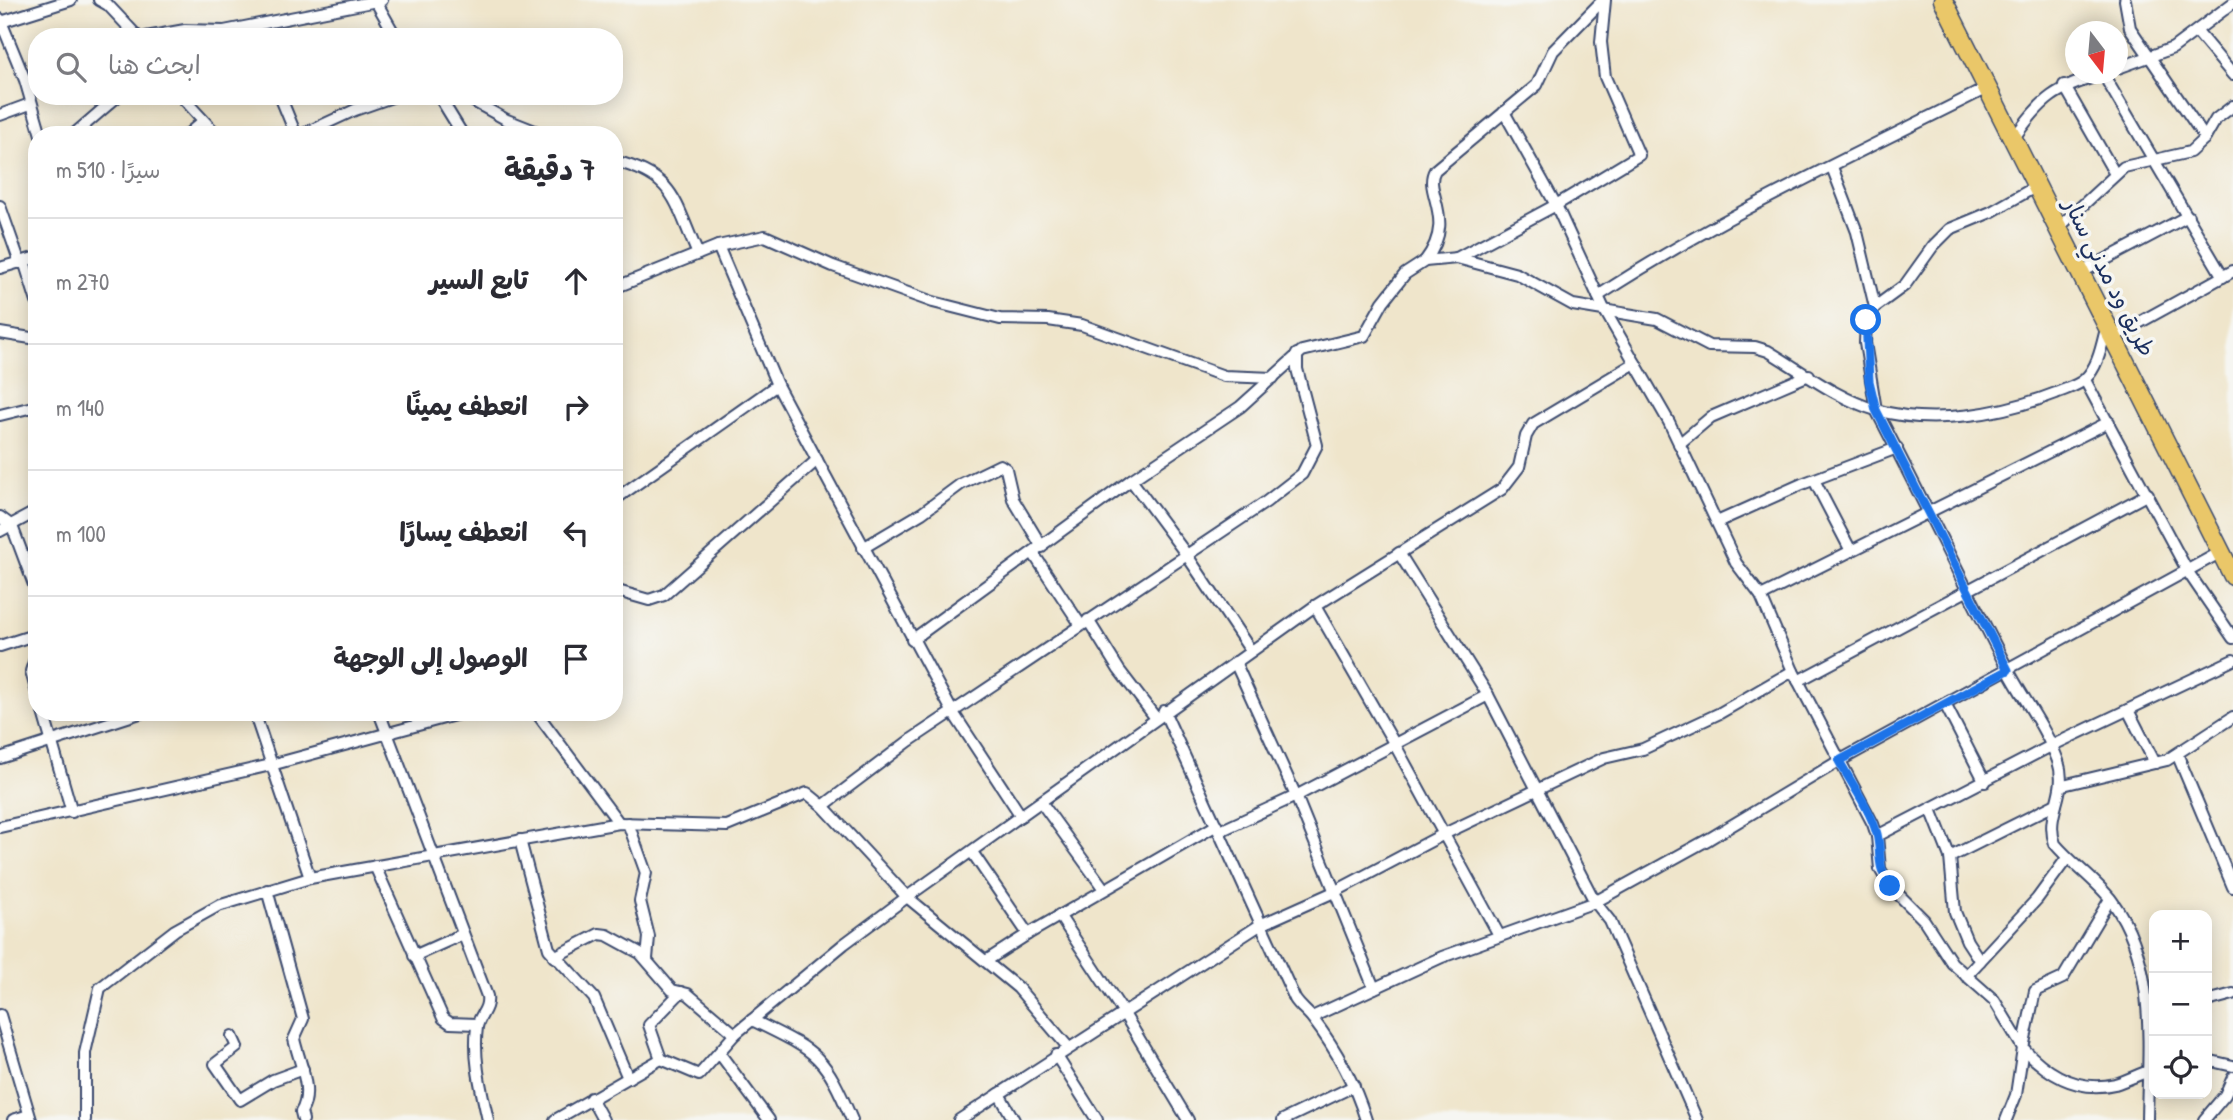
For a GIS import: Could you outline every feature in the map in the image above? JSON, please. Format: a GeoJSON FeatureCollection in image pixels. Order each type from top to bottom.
{"type":"FeatureCollection","features":[{"type":"Feature","properties":{"kind":"highway","name":"طريق ود مدني سنار"},"geometry":{"type":"LineString","coordinates":[[1943,0],[2233,576]]}},
{"type":"Feature","properties":{"kind":"street"},"geometry":{"type":"LineString","coordinates":[[28,96],[1,21],[71,0]]}},
{"type":"Feature","properties":{"kind":"street"},"geometry":{"type":"LineString","coordinates":[[99,0],[108,5],[130,28]]}},
{"type":"Feature","properties":{"kind":"street"},"geometry":{"type":"LineString","coordinates":[[267,28],[378,0],[391,28]]}},
{"type":"Feature","properties":{"kind":"street"},"geometry":{"type":"LineString","coordinates":[[912,640],[1131,480],[1240,407],[1297,354],[1309,348],[1364,336],[1383,302],[1405,274],[1425,261],[1434,249],[1441,223],[1431,176],[1536,85],[1553,51],[1604,0]]}},
{"type":"Feature","properties":{"kind":"street"},"geometry":{"type":"LineString","coordinates":[[1457,258],[1556,205],[1639,155],[1605,78],[1601,42],[1604,0]]}},
{"type":"Feature","properties":{"kind":"street"},"geometry":{"type":"LineString","coordinates":[[2125,0],[2130,29],[2205,138]]}},
{"type":"Feature","properties":{"kind":"street"},"geometry":{"type":"LineString","coordinates":[[2128,64],[2172,48],[2233,3]]}},
{"type":"Feature","properties":{"kind":"street"},"geometry":{"type":"LineString","coordinates":[[2197,32],[2233,75]]}},
{"type":"Feature","properties":{"kind":"street"},"geometry":{"type":"LineString","coordinates":[[24,80],[28,78]]}},
{"type":"Feature","properties":{"kind":"street"},"geometry":{"type":"LineString","coordinates":[[2013,139],[2034,111],[2068,84]]}},
{"type":"Feature","properties":{"kind":"street"},"geometry":{"type":"LineString","coordinates":[[2110,84],[2223,277]]}},
{"type":"Feature","properties":{"kind":"street"},"geometry":{"type":"LineString","coordinates":[[2064,85],[2115,174]]}},
{"type":"Feature","properties":{"kind":"street"},"geometry":{"type":"LineString","coordinates":[[1598,296],[1629,275],[1987,88]]}},
{"type":"Feature","properties":{"kind":"street"},"geometry":{"type":"LineString","coordinates":[[0,115],[28,105]]}},
{"type":"Feature","properties":{"kind":"street"},"geometry":{"type":"LineString","coordinates":[[30,105],[38,126]]}},
{"type":"Feature","properties":{"kind":"street"},"geometry":{"type":"LineString","coordinates":[[83,126],[108,105]]}},
{"type":"Feature","properties":{"kind":"street"},"geometry":{"type":"LineString","coordinates":[[189,105],[208,126]]}},
{"type":"Feature","properties":{"kind":"street"},"geometry":{"type":"LineString","coordinates":[[283,105],[292,126]]}},
{"type":"Feature","properties":{"kind":"street"},"geometry":{"type":"LineString","coordinates":[[320,126],[369,105]]}},
{"type":"Feature","properties":{"kind":"street"},"geometry":{"type":"LineString","coordinates":[[445,105],[457,126]]}},
{"type":"Feature","properties":{"kind":"street"},"geometry":{"type":"LineString","coordinates":[[480,105],[522,126]]}},
{"type":"Feature","properties":{"kind":"street"},"geometry":{"type":"LineString","coordinates":[[2058,229],[2115,174],[2132,163],[2190,152],[2205,138],[2216,119],[2233,106]]}},
{"type":"Feature","properties":{"kind":"street"},"geometry":{"type":"LineString","coordinates":[[1504,112],[1556,205],[1604,309],[1679,443],[1740,571],[1761,596],[1796,676],[1877,836],[1878,863],[1883,875],[1924,920],[1952,963],[1994,1000],[2023,1048],[2043,1067],[2074,1085],[2104,1086],[2149,1071]]}},
{"type":"Feature","properties":{"kind":"street"},"geometry":{"type":"LineString","coordinates":[[197,126],[203,121]]}},
{"type":"Feature","properties":{"kind":"street"},"geometry":{"type":"LineString","coordinates":[[623,163],[640,167],[664,181],[698,254]]}},
{"type":"Feature","properties":{"kind":"street"},"geometry":{"type":"LineString","coordinates":[[1832,167],[1857,232],[1875,307]]}},
{"type":"Feature","properties":{"kind":"street"},"geometry":{"type":"LineString","coordinates":[[2037,186],[1991,212],[1950,229],[1933,246],[1905,285],[1875,307],[1866,320],[1865,343],[1876,410],[1930,511],[2008,670],[2051,746],[2063,785],[2051,832],[2055,844],[2110,899],[2127,924],[2139,958],[2149,1010]]}},
{"type":"Feature","properties":{"kind":"street"},"geometry":{"type":"LineString","coordinates":[[0,206],[28,278]]}},
{"type":"Feature","properties":{"kind":"street"},"geometry":{"type":"LineString","coordinates":[[2080,273],[2188,216]]}},
{"type":"Feature","properties":{"kind":"street"},"geometry":{"type":"LineString","coordinates":[[623,284],[718,246],[765,236],[859,276],[933,302],[1000,319],[1048,320],[1082,325],[1224,376],[1273,378]]}},
{"type":"Feature","properties":{"kind":"street"},"geometry":{"type":"LineString","coordinates":[[718,246],[777,385],[863,548],[952,711],[1021,816]]}},
{"type":"Feature","properties":{"kind":"street"},"geometry":{"type":"LineString","coordinates":[[1425,261],[1457,258],[1517,274],[1573,305],[1657,319],[1709,346],[1755,347],[1768,351],[1849,399],[1876,410],[1911,416],[1952,416],[2007,409],[2044,398],[2085,380],[2096,365],[2110,331],[2233,271]]}},
{"type":"Feature","properties":{"kind":"street"},"geometry":{"type":"LineString","coordinates":[[0,268],[28,260]]}},
{"type":"Feature","properties":{"kind":"street"},"geometry":{"type":"LineString","coordinates":[[0,333],[28,338]]}},
{"type":"Feature","properties":{"kind":"street"},"geometry":{"type":"LineString","coordinates":[[823,806],[952,711],[1266,502],[1302,474],[1313,458],[1317,445],[1300,384],[1297,354]]}},
{"type":"Feature","properties":{"kind":"street"},"geometry":{"type":"LineString","coordinates":[[681,992],[649,1025],[661,1059],[699,1075],[735,1034],[907,897],[1041,803],[1159,714],[1315,606],[1502,489],[1518,467],[1526,436],[1533,424],[1634,363]]}},
{"type":"Feature","properties":{"kind":"street"},"geometry":{"type":"LineString","coordinates":[[1679,443],[1711,417],[1809,375]]}},
{"type":"Feature","properties":{"kind":"street"},"geometry":{"type":"LineString","coordinates":[[2085,380],[2188,572],[2233,638]]}},
{"type":"Feature","properties":{"kind":"street"},"geometry":{"type":"LineString","coordinates":[[623,494],[777,385]]}},
{"type":"Feature","properties":{"kind":"street"},"geometry":{"type":"LineString","coordinates":[[0,415],[28,408]]}},
{"type":"Feature","properties":{"kind":"street"},"geometry":{"type":"LineString","coordinates":[[1761,596],[2109,422]]}},
{"type":"Feature","properties":{"kind":"street"},"geometry":{"type":"LineString","coordinates":[[1717,522],[1896,448]]}},
{"type":"Feature","properties":{"kind":"street"},"geometry":{"type":"LineString","coordinates":[[623,593],[649,600],[663,595],[817,460]]}},
{"type":"Feature","properties":{"kind":"street"},"geometry":{"type":"LineString","coordinates":[[863,548],[922,513],[961,484],[1000,465],[1006,469],[1013,499],[1037,550],[1119,670],[1159,714],[1218,828],[1295,999],[1312,1017],[1354,1086],[1366,1120]]}},
{"type":"Feature","properties":{"kind":"street"},"geometry":{"type":"LineString","coordinates":[[1131,480],[1174,542],[1186,554],[1251,651]]}},
{"type":"Feature","properties":{"kind":"street"},"geometry":{"type":"LineString","coordinates":[[1814,480],[1851,551]]}},
{"type":"Feature","properties":{"kind":"street"},"geometry":{"type":"LineString","coordinates":[[959,1120],[1260,925],[1334,892],[1444,834],[1604,758],[1643,749],[1731,708],[1968,590],[2148,494]]}},
{"type":"Feature","properties":{"kind":"street"},"geometry":{"type":"LineString","coordinates":[[0,517],[12,526],[28,569]]}},
{"type":"Feature","properties":{"kind":"street"},"geometry":{"type":"LineString","coordinates":[[0,531],[28,517]]}},
{"type":"Feature","properties":{"kind":"street"},"geometry":{"type":"LineString","coordinates":[[1312,1017],[1499,935],[1595,902],[1709,839],[1839,761],[2221,552]]}},
{"type":"Feature","properties":{"kind":"street"},"geometry":{"type":"LineString","coordinates":[[1399,553],[1488,695],[1595,902],[1610,921],[1697,1120]]}},
{"type":"Feature","properties":{"kind":"street"},"geometry":{"type":"LineString","coordinates":[[1315,606],[1499,935]]}},
{"type":"Feature","properties":{"kind":"street"},"geometry":{"type":"LineString","coordinates":[[0,646],[28,637]]}},
{"type":"Feature","properties":{"kind":"street"},"geometry":{"type":"LineString","coordinates":[[1877,836],[2051,746],[2233,660]]}},
{"type":"Feature","properties":{"kind":"street"},"geometry":{"type":"LineString","coordinates":[[1235,662],[1296,796],[1374,988]]}},
{"type":"Feature","properties":{"kind":"street"},"geometry":{"type":"LineString","coordinates":[[986,961],[1104,889],[1218,828],[1296,796],[1488,695]]}},
{"type":"Feature","properties":{"kind":"street"},"geometry":{"type":"LineString","coordinates":[[1945,704],[1985,782]]}},
{"type":"Feature","properties":{"kind":"street"},"geometry":{"type":"LineString","coordinates":[[2128,710],[2155,763]]}},
{"type":"Feature","properties":{"kind":"street"},"geometry":{"type":"LineString","coordinates":[[2063,785],[2178,756],[2233,717]]}},
{"type":"Feature","properties":{"kind":"street"},"geometry":{"type":"LineString","coordinates":[[46,721],[72,812]]}},
{"type":"Feature","properties":{"kind":"street"},"geometry":{"type":"LineString","coordinates":[[0,758],[115,721]]}},
{"type":"Feature","properties":{"kind":"street"},"geometry":{"type":"LineString","coordinates":[[257,721],[310,878]]}},
{"type":"Feature","properties":{"kind":"street"},"geometry":{"type":"LineString","coordinates":[[382,721],[487,996],[486,1011],[477,1024],[477,1066],[488,1120]]}},
{"type":"Feature","properties":{"kind":"street"},"geometry":{"type":"LineString","coordinates":[[0,827],[271,765],[435,721]]}},
{"type":"Feature","properties":{"kind":"street"},"geometry":{"type":"LineString","coordinates":[[543,721],[623,822],[646,873],[640,901],[649,937],[647,959]]}},
{"type":"Feature","properties":{"kind":"street"},"geometry":{"type":"LineString","coordinates":[[2178,756],[2233,887]]}},
{"type":"Feature","properties":{"kind":"street"},"geometry":{"type":"LineString","coordinates":[[85,1120],[85,1053],[93,1009],[103,984],[202,914],[238,897],[310,878],[432,854],[623,822],[727,826],[807,793],[823,806],[907,897],[986,961],[1040,1010],[1068,1047]]}},
{"type":"Feature","properties":{"kind":"street"},"geometry":{"type":"LineString","coordinates":[[1041,803],[1104,889]]}},
{"type":"Feature","properties":{"kind":"street"},"geometry":{"type":"LineString","coordinates":[[1950,857],[2056,804]]}},
{"type":"Feature","properties":{"kind":"street"},"geometry":{"type":"LineString","coordinates":[[1931,809],[1950,857],[1955,912],[1967,941],[1980,961]]}},
{"type":"Feature","properties":{"kind":"street"},"geometry":{"type":"LineString","coordinates":[[520,840],[542,927],[554,957],[585,985],[594,999],[628,1078]]}},
{"type":"Feature","properties":{"kind":"street"},"geometry":{"type":"LineString","coordinates":[[972,852],[1028,934]]}},
{"type":"Feature","properties":{"kind":"street"},"geometry":{"type":"LineString","coordinates":[[1966,976],[2038,899],[2067,858]]}},
{"type":"Feature","properties":{"kind":"street"},"geometry":{"type":"LineString","coordinates":[[375,866],[446,1021],[477,1024]]}},
{"type":"Feature","properties":{"kind":"street"},"geometry":{"type":"LineString","coordinates":[[267,890],[302,1015],[294,1039],[303,1069],[307,1101],[299,1119]]}},
{"type":"Feature","properties":{"kind":"street"},"geometry":{"type":"LineString","coordinates":[[2006,1120],[2016,1095],[2035,991],[2063,978],[2110,899]]}},
{"type":"Feature","properties":{"kind":"street"},"geometry":{"type":"LineString","coordinates":[[1059,915],[1123,1012],[1188,1120]]}},
{"type":"Feature","properties":{"kind":"street"},"geometry":{"type":"LineString","coordinates":[[554,957],[604,933],[647,959],[672,990],[681,992],[705,1006],[735,1034]]}},
{"type":"Feature","properties":{"kind":"street"},"geometry":{"type":"LineString","coordinates":[[414,956],[463,934]]}},
{"type":"Feature","properties":{"kind":"street"},"geometry":{"type":"LineString","coordinates":[[2212,1000],[2233,994]]}},
{"type":"Feature","properties":{"kind":"street"},"geometry":{"type":"LineString","coordinates":[[0,1015],[5,1053],[30,1117],[13,1120]]}},
{"type":"Feature","properties":{"kind":"street"},"geometry":{"type":"LineString","coordinates":[[752,1020],[800,1043],[816,1055],[831,1072],[852,1120]]}},
{"type":"Feature","properties":{"kind":"street"},"geometry":{"type":"LineString","coordinates":[[232,1036],[237,1047],[215,1064],[240,1100],[273,1080],[303,1069]]}},
{"type":"Feature","properties":{"kind":"street"},"geometry":{"type":"LineString","coordinates":[[720,1054],[769,1120]]}},
{"type":"Feature","properties":{"kind":"street"},"geometry":{"type":"LineString","coordinates":[[1056,1055],[1095,1119]]}},
{"type":"Feature","properties":{"kind":"street"},"geometry":{"type":"LineString","coordinates":[[555,1120],[661,1059]]}},
{"type":"Feature","properties":{"kind":"street"},"geometry":{"type":"LineString","coordinates":[[2212,1061],[2233,1066]]}},
{"type":"Feature","properties":{"kind":"street"},"geometry":{"type":"LineString","coordinates":[[2204,1120],[2225,1096],[2233,1077]]}},
{"type":"Feature","properties":{"kind":"street"},"geometry":{"type":"LineString","coordinates":[[1283,1120],[1354,1086]]}},
{"type":"Feature","properties":{"kind":"street"},"geometry":{"type":"LineString","coordinates":[[999,1094],[1014,1120]]}},
{"type":"Feature","properties":{"kind":"street"},"geometry":{"type":"LineString","coordinates":[[2147,1120],[2149,1095]]}},
{"type":"Feature","properties":{"kind":"street"},"geometry":{"type":"LineString","coordinates":[[591,1098],[603,1120]]}},
{"type":"Feature","properties":{"kind":"route"},"geometry":{"type":"LineString","coordinates":[[1866,320],[1865,343],[1869,381],[1876,410],[1930,511],[2008,670],[1839,761],[1873,824],[1877,836],[1878,863],[1890,886]]}}]}
